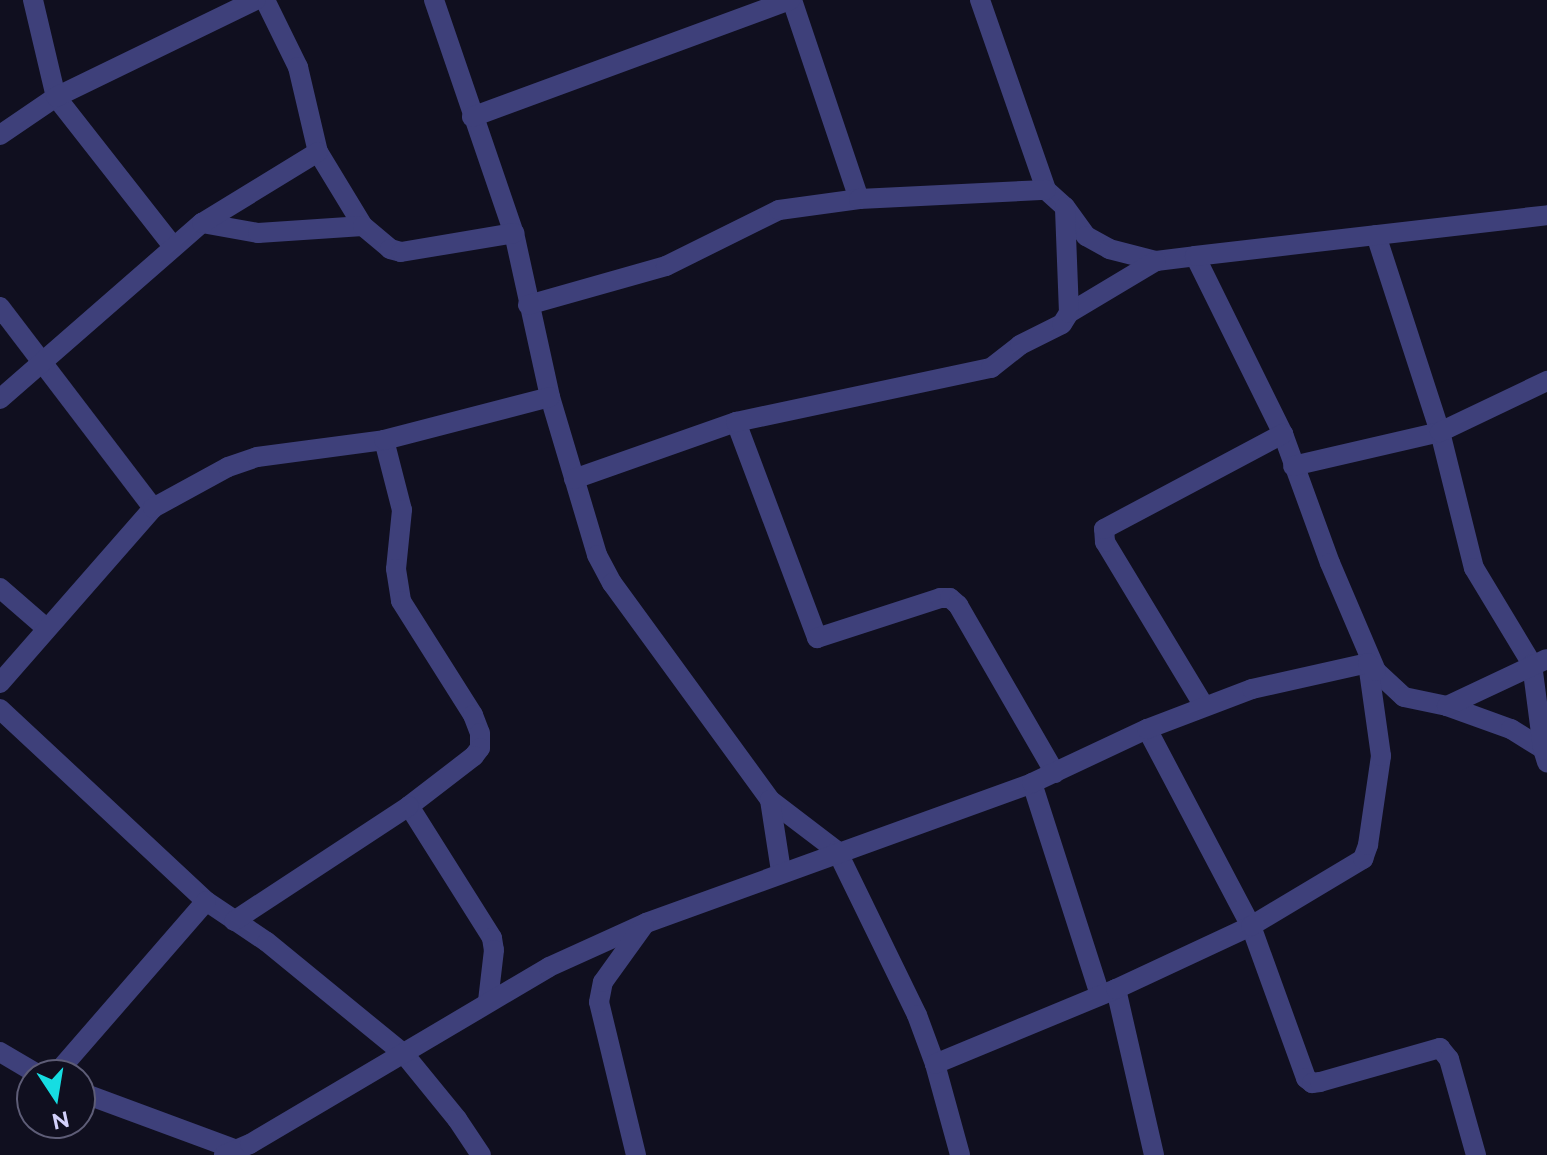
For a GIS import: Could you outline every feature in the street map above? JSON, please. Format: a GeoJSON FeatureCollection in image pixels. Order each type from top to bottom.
{"type":"FeatureCollection","features":[{"type":"Feature","properties":{"kind":"street"},"geometry":{"type":"LineString","coordinates":[[33,0],[56,97],[173,246]]}},
{"type":"Feature","properties":{"kind":"street"},"geometry":{"type":"LineString","coordinates":[[0,135],[56,97],[256,0]]}},
{"type":"Feature","properties":{"kind":"street"},"geometry":{"type":"LineString","coordinates":[[265,0],[298,67],[318,152],[363,226],[390,249],[401,252],[514,233]]}},
{"type":"Feature","properties":{"kind":"street"},"geometry":{"type":"LineString","coordinates":[[434,0],[514,233],[550,397],[604,570],[770,800],[837,851],[917,1015],[935,1064],[960,1155]]}},
{"type":"Feature","properties":{"kind":"street"},"geometry":{"type":"LineString","coordinates":[[472,117],[791,0],[859,199]]}},
{"type":"Feature","properties":{"kind":"street"},"geometry":{"type":"LineString","coordinates":[[980,0],[1046,190],[1065,207],[1086,236],[1109,249],[1156,261],[1547,215]]}},
{"type":"Feature","properties":{"kind":"street"},"geometry":{"type":"LineString","coordinates":[[0,399],[202,223],[318,152]]}},
{"type":"Feature","properties":{"kind":"street"},"geometry":{"type":"LineString","coordinates":[[528,305],[666,266],[779,210],[859,199],[1046,190]]}},
{"type":"Feature","properties":{"kind":"street"},"geometry":{"type":"LineString","coordinates":[[1065,207],[1069,313]]}},
{"type":"Feature","properties":{"kind":"street"},"geometry":{"type":"LineString","coordinates":[[202,223],[258,233],[363,226]]}},
{"type":"Feature","properties":{"kind":"street"},"geometry":{"type":"LineString","coordinates":[[1376,235],[1440,432],[1474,568],[1539,661],[1545,756]]}},
{"type":"Feature","properties":{"kind":"street"},"geometry":{"type":"LineString","coordinates":[[935,1064],[1108,992],[1251,926],[1363,859],[1368,845],[1381,756],[1372,667],[1283,434],[1195,256]]}},
{"type":"Feature","properties":{"kind":"street"},"geometry":{"type":"LineString","coordinates":[[574,479],[736,422],[991,368],[1020,345],[1062,324],[1069,313],[1156,261]]}},
{"type":"Feature","properties":{"kind":"street"},"geometry":{"type":"LineString","coordinates":[[0,307],[153,508]]}},
{"type":"Feature","properties":{"kind":"street"},"geometry":{"type":"LineString","coordinates":[[1293,466],[1440,432],[1547,381]]}},
{"type":"Feature","properties":{"kind":"street"},"geometry":{"type":"LineString","coordinates":[[0,683],[153,508],[243,461],[384,440],[550,397]]}},
{"type":"Feature","properties":{"kind":"street"},"geometry":{"type":"LineString","coordinates":[[736,422],[817,638],[940,598],[950,598],[958,605],[1055,773]]}},
{"type":"Feature","properties":{"kind":"street"},"geometry":{"type":"LineString","coordinates":[[1204,706],[1105,542],[1104,529],[1283,434]]}},
{"type":"Feature","properties":{"kind":"street"},"geometry":{"type":"LineString","coordinates":[[234,921],[409,806],[480,748],[480,733],[473,715],[401,601],[396,569],[402,510],[384,440]]}},
{"type":"Feature","properties":{"kind":"street"},"geometry":{"type":"LineString","coordinates":[[0,588],[46,628]]}},
{"type":"Feature","properties":{"kind":"street"},"geometry":{"type":"LineString","coordinates":[[1447,706],[1539,661]]}},
{"type":"Feature","properties":{"kind":"street"},"geometry":{"type":"LineString","coordinates":[[96,1098],[242,1151],[488,1001],[566,958],[646,923],[781,871],[1032,783],[1147,729],[1252,689],[1372,667]]}},
{"type":"Feature","properties":{"kind":"street"},"geometry":{"type":"LineString","coordinates":[[1372,667],[1391,690],[1404,697],[1447,706],[1511,729],[1545,756]]}},
{"type":"Feature","properties":{"kind":"street"},"geometry":{"type":"LineString","coordinates":[[0,709],[206,901],[284,955],[404,1054],[457,1119],[481,1155]]}},
{"type":"Feature","properties":{"kind":"street"},"geometry":{"type":"LineString","coordinates":[[1147,729],[1251,926],[1306,1078],[1312,1083],[1320,1082],[1440,1048],[1449,1059],[1476,1155]]}},
{"type":"Feature","properties":{"kind":"street"},"geometry":{"type":"LineString","coordinates":[[1032,783],[1108,992],[1154,1155]]}},
{"type":"Feature","properties":{"kind":"street"},"geometry":{"type":"LineString","coordinates":[[770,800],[781,871]]}},
{"type":"Feature","properties":{"kind":"street"},"geometry":{"type":"LineString","coordinates":[[409,806],[492,938],[494,950],[488,1001]]}},
{"type":"Feature","properties":{"kind":"street"},"geometry":{"type":"LineString","coordinates":[[69,1059],[206,901]]}},
{"type":"Feature","properties":{"kind":"street"},"geometry":{"type":"LineString","coordinates":[[636,1155],[599,992],[646,923]]}}]}
